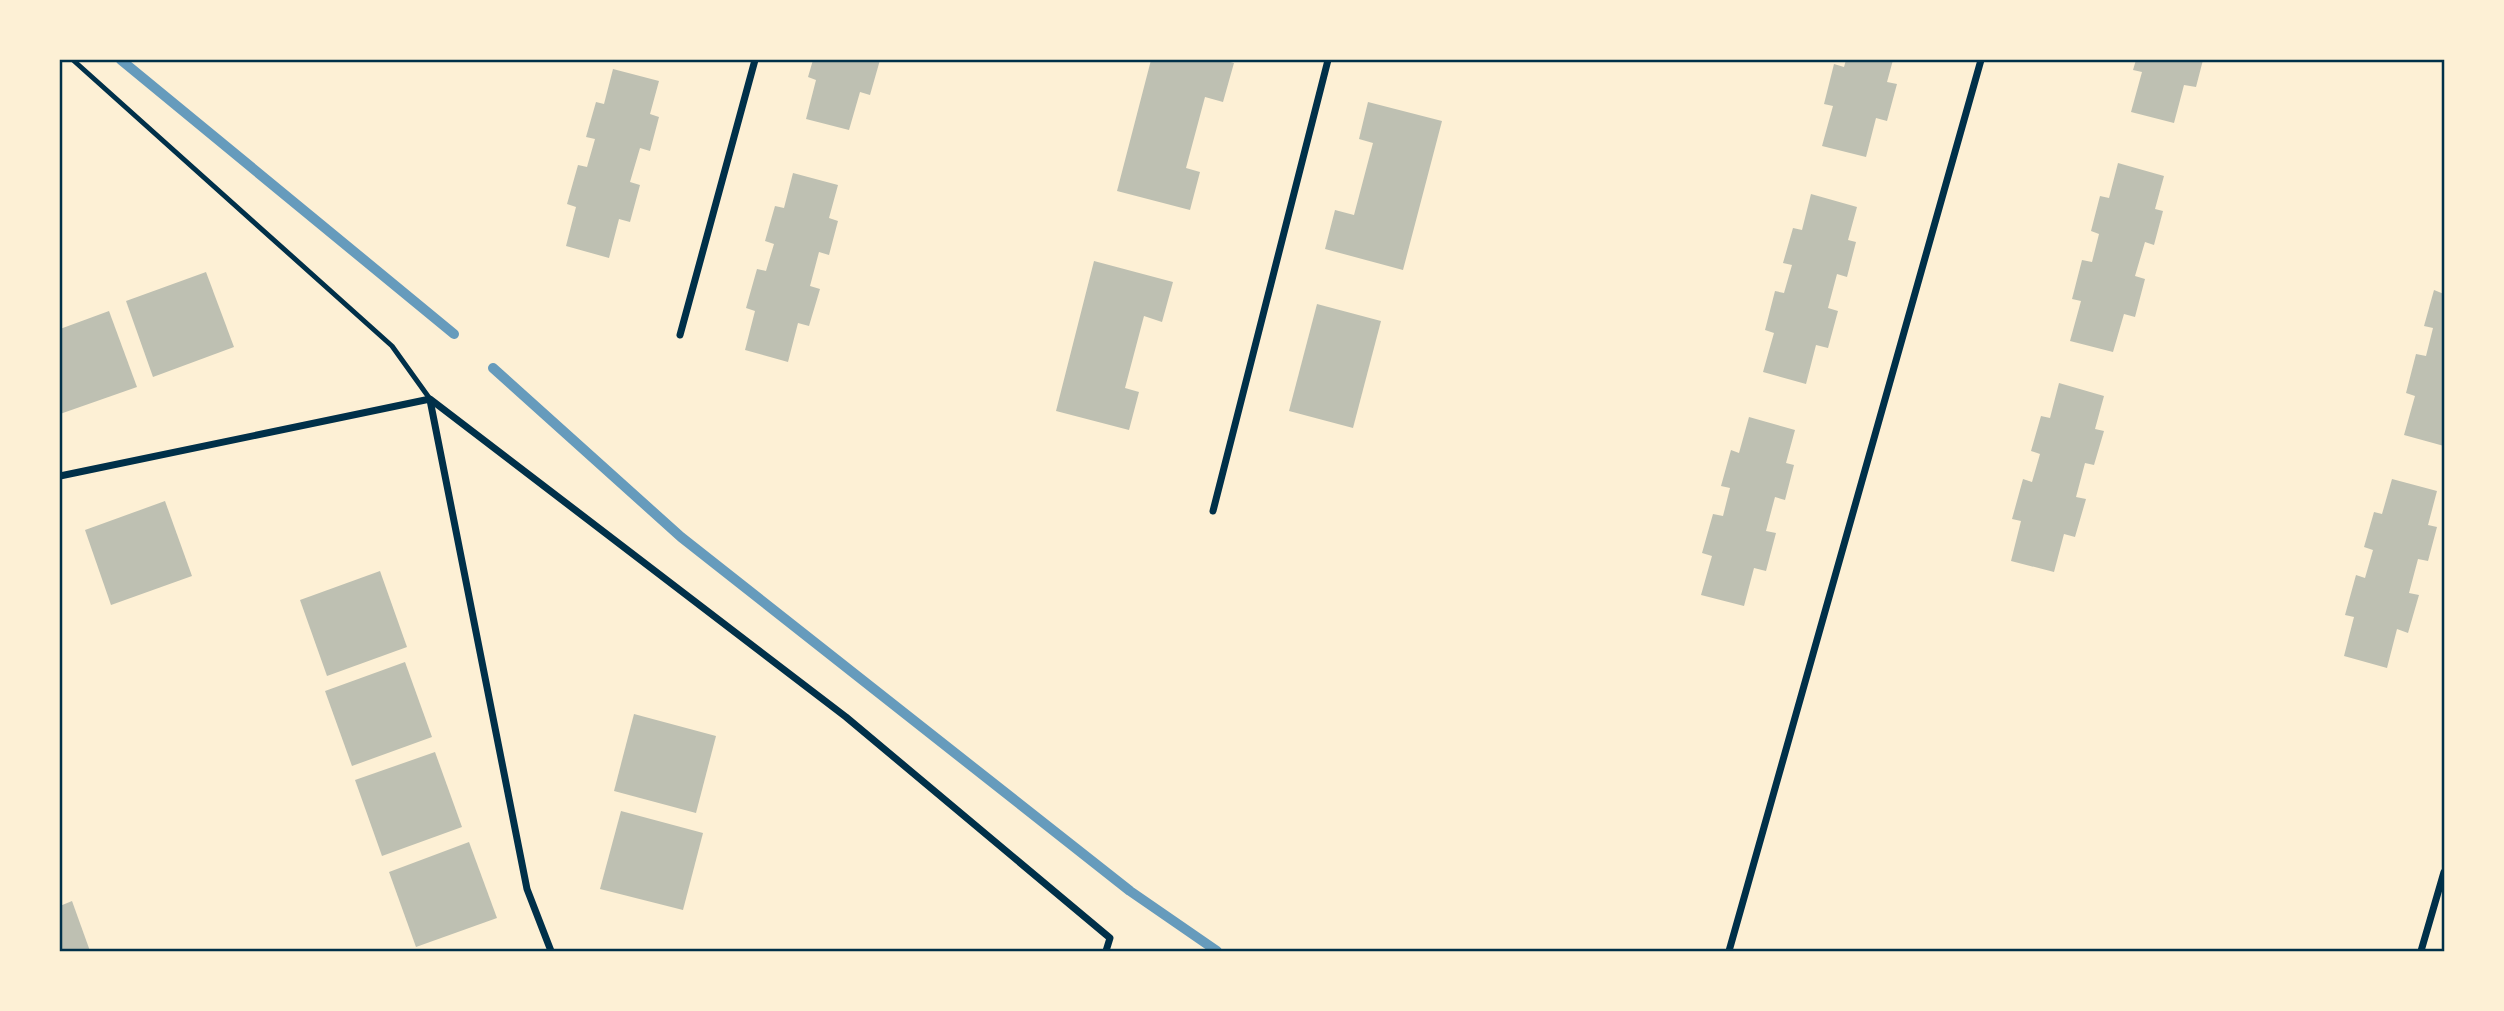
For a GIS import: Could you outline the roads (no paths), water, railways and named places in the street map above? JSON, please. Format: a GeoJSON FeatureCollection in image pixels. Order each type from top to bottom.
{"type":"FeatureCollection","features":[{"type":"Feature","properties":{"kind":"street"},"geometry":{"type":"LineString","coordinates":[[680,335],[755,60]]}},
{"type":"Feature","properties":{"kind":"street"},"geometry":{"type":"LineString","coordinates":[[1213,511],[1328,60]]}},
{"type":"Feature","properties":{"kind":"street"},"geometry":{"type":"LineString","coordinates":[[1729,951],[1981,60]]}},
{"type":"Feature","properties":{"kind":"street"},"geometry":{"type":"LineString","coordinates":[[430,399],[527,889],[551,951]]}},
{"type":"Feature","properties":{"kind":"street"},"geometry":{"type":"LineString","coordinates":[[60,476],[430,399],[846,717],[1110,938],[1106,951]]}},
{"type":"Feature","properties":{"kind":"street"},"geometry":{"type":"LineString","coordinates":[[2421,951],[2445,872]]}},
{"type":"Feature","properties":{"kind":"lane"},"geometry":{"type":"LineString","coordinates":[[73,60],[392,346],[430,399]]}},
{"type":"Feature","properties":{"kind":"waterway"},"geometry":{"type":"LineString","coordinates":[[121,60],[454,334]]}},
{"type":"Feature","properties":{"kind":"waterway"},"geometry":{"type":"LineString","coordinates":[[493,368],[681,537],[1130,891],[1217,951]]}}]}
